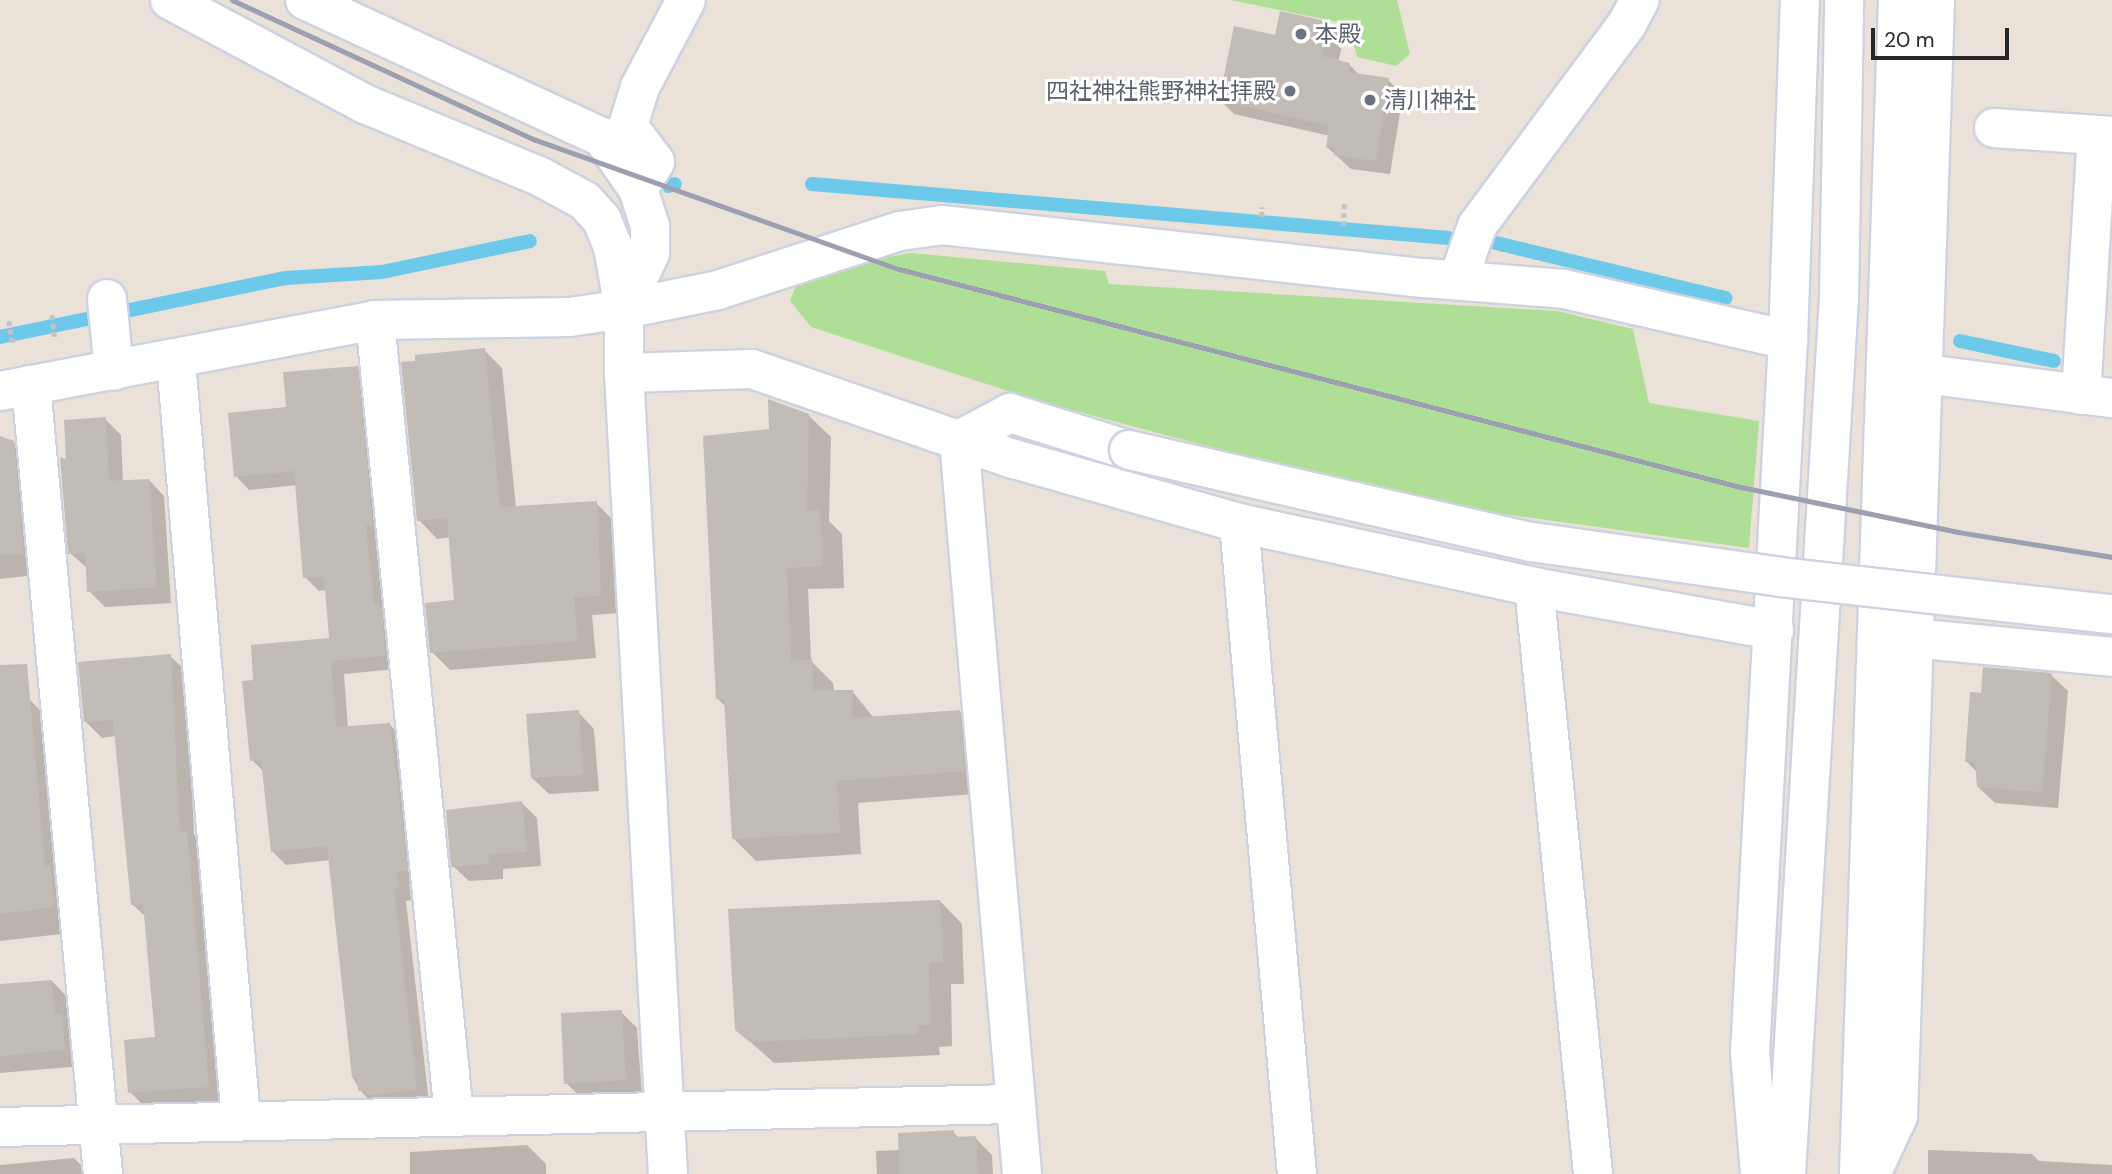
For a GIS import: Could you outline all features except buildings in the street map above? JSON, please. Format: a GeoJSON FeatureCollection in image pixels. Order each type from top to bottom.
{"type":"FeatureCollection","features":[{"type":"Feature","properties":{"kind":"street"},"geometry":{"type":"LineString","coordinates":[[170,0],[365,104],[538,176],[585,201],[602,220],[613,247],[624,309],[624,373],[668,1174]]}},
{"type":"Feature","properties":{"kind":"street"},"geometry":{"type":"LineString","coordinates":[[305,0],[602,137],[623,162],[638,189],[650,226],[650,253],[624,309]]}},
{"type":"Feature","properties":{"kind":"street"},"geometry":{"type":"LineString","coordinates":[[638,189],[655,162],[628,126],[640,87],[686,0]]}},
{"type":"Feature","properties":{"kind":"street"},"geometry":{"type":"LineString","coordinates":[[1458,280],[1478,226],[1627,24],[1640,0]]}},
{"type":"Feature","properties":{"kind":"street"},"geometry":{"type":"LineString","coordinates":[[1760,1174],[1750,1053],[1788,340],[1800,0]]}},
{"type":"Feature","properties":{"kind":"street"},"geometry":{"type":"LineString","coordinates":[[1786,1174],[1798,911],[1839,298],[1844,0]]}},
{"type":"Feature","properties":{"kind":"street"},"geometry":{"type":"LineString","coordinates":[[1859,1174],[1898,0]]}},
{"type":"Feature","properties":{"kind":"street"},"geometry":{"type":"LineString","coordinates":[[1871,1174],[1898,1116],[1912,638],[1926,374],[1936,0]]}},
{"type":"Feature","properties":{"kind":"street"},"geometry":{"type":"LineString","coordinates":[[1926,374],[2096,397],[2105,135],[1994,128]]}},
{"type":"Feature","properties":{"kind":"street"},"geometry":{"type":"LineString","coordinates":[[103,1174],[16,388],[176,361],[375,320],[569,317],[624,309],[718,290],[900,231],[942,225],[1564,289],[1788,340]]}},
{"type":"Feature","properties":{"kind":"street"},"geometry":{"type":"LineString","coordinates":[[108,313],[114,371]]}},
{"type":"Feature","properties":{"kind":"street"},"geometry":{"type":"LineString","coordinates":[[375,320],[454,1115]]}},
{"type":"Feature","properties":{"kind":"street"},"geometry":{"type":"LineString","coordinates":[[176,361],[241,1119]]}},
{"type":"Feature","properties":{"kind":"street"},"geometry":{"type":"LineString","coordinates":[[624,373],[752,369],[959,440],[1239,523],[1534,587],[1773,630]]}},
{"type":"Feature","properties":{"kind":"street"},"geometry":{"type":"LineString","coordinates":[[959,440],[1010,413],[1129,450],[1532,542],[1780,577],[2112,614]]}},
{"type":"Feature","properties":{"kind":"street"},"geometry":{"type":"LineString","coordinates":[[959,440],[1022,1174]]}},
{"type":"Feature","properties":{"kind":"street"},"geometry":{"type":"LineString","coordinates":[[1239,523],[1297,1174]]}},
{"type":"Feature","properties":{"kind":"street"},"geometry":{"type":"LineString","coordinates":[[1534,587],[1594,1174]]}},
{"type":"Feature","properties":{"kind":"street"},"geometry":{"type":"LineString","coordinates":[[1912,638],[2112,657]]}},
{"type":"Feature","properties":{"kind":"street"},"geometry":{"type":"LineString","coordinates":[[0,1127],[99,1126],[241,1119],[1015,1104]]}},
{"type":"Feature","properties":{"kind":"path"},"geometry":{"type":"LineString","coordinates":[[52,315],[56,341]]}},
{"type":"Feature","properties":{"kind":"path"},"geometry":{"type":"LineString","coordinates":[[9,321],[14,351]]}},
{"type":"Feature","properties":{"kind":"green space"},"geometry":{"type":"Polygon","coordinates":[[[1230,0],[1397,0],[1410,54],[1396,66],[1357,57],[1348,24],[1230,0]]]}},
{"type":"Feature","properties":{"kind":"green space"},"geometry":{"type":"Polygon","coordinates":[[[911,253],[1105,271],[1109,284],[1557,311],[1633,329],[1649,403],[1759,421],[1749,548],[1496,513],[1281,466],[1042,402],[811,327],[790,301],[797,283],[826,268],[911,253]]]}},
{"type":"Feature","properties":{"kind":"waterway"},"geometry":{"type":"LineString","coordinates":[[668,186],[675,184]]}},
{"type":"Feature","properties":{"kind":"waterway"},"geometry":{"type":"LineString","coordinates":[[812,184],[1449,238]]}},
{"type":"Feature","properties":{"kind":"waterway"},"geometry":{"type":"LineString","coordinates":[[0,337],[286,278],[382,272],[530,241]]}},
{"type":"Feature","properties":{"kind":"waterway"},"geometry":{"type":"LineString","coordinates":[[1496,243],[1725,298]]}},
{"type":"Feature","properties":{"kind":"waterway"},"geometry":{"type":"LineString","coordinates":[[1960,341],[2054,361]]}},
{"type":"Feature","properties":{"kind":"railway"},"geometry":{"type":"LineString","coordinates":[[232,0],[533,139],[899,269],[1736,486],[1958,532],[2112,557]]}},
{"type":"Feature","properties":{"kind":"place","name":"本殿"},"geometry":{"type":"Point","coordinates":[1301,34]}},
{"type":"Feature","properties":{"kind":"place","name":"四社神社熊野神社拝殿"},"geometry":{"type":"Point","coordinates":[1290,91]}},
{"type":"Feature","properties":{"kind":"place","name":"清川神社"},"geometry":{"type":"Point","coordinates":[1370,100]}}]}
